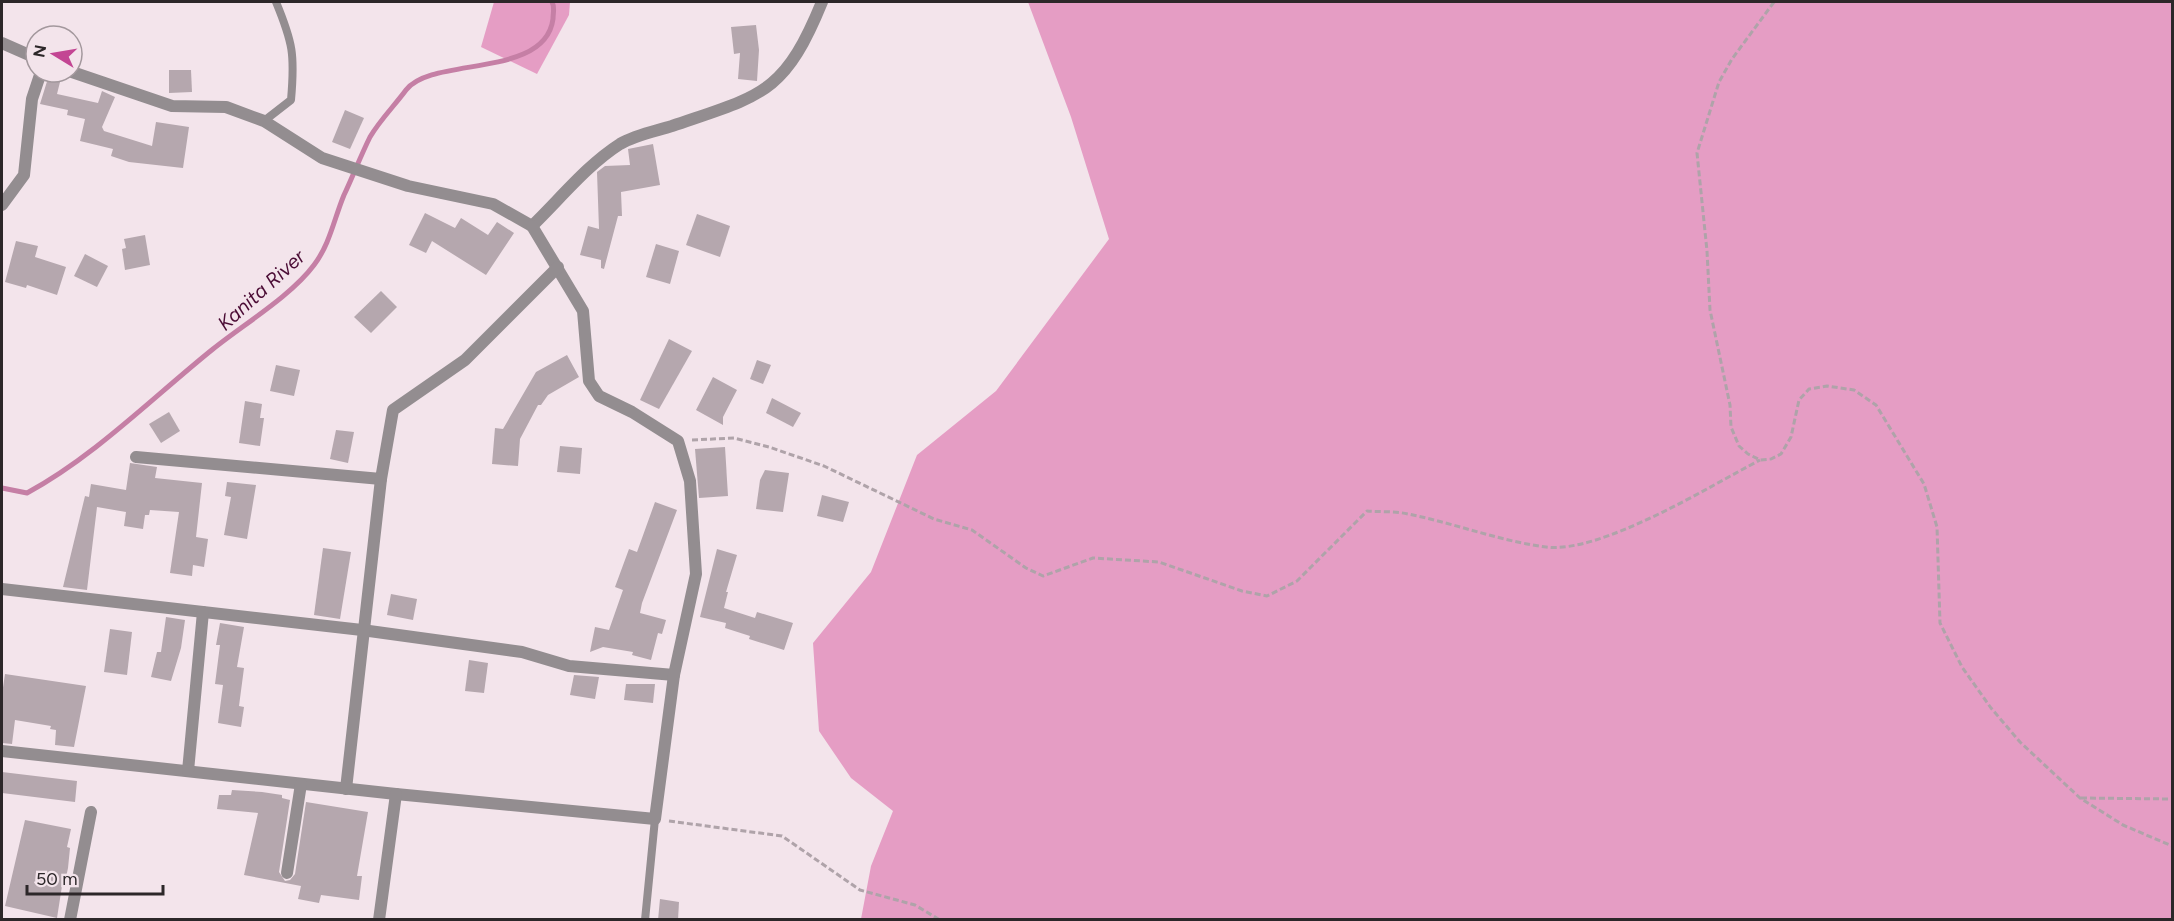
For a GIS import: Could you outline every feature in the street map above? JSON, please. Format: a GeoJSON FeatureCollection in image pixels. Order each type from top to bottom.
{"type":"FeatureCollection","features":[{"type":"Feature","properties":{"kind":"street"},"geometry":{"type":"LineString","coordinates":[[532,226],[594,165],[621,144],[752,98],[772,86],[794,61],[809,34],[822,2]]}},
{"type":"Feature","properties":{"kind":"street"},"geometry":{"type":"LineString","coordinates":[[2,43],[24,53]]}},
{"type":"Feature","properties":{"kind":"street"},"geometry":{"type":"LineString","coordinates":[[2,751],[346,789],[655,819],[674,675],[696,574],[690,481],[678,441],[632,412],[599,396],[590,381],[583,311],[532,226],[493,204],[408,186],[322,158],[264,121],[226,107],[172,106],[84,76]]}},
{"type":"Feature","properties":{"kind":"street"},"geometry":{"type":"LineString","coordinates":[[2,205],[24,175],[32,99],[37,84]]}},
{"type":"Feature","properties":{"kind":"street"},"geometry":{"type":"LineString","coordinates":[[346,789],[362,630],[381,479],[393,410],[465,360],[558,267]]}},
{"type":"Feature","properties":{"kind":"street"},"geometry":{"type":"LineString","coordinates":[[136,457],[381,479]]}},
{"type":"Feature","properties":{"kind":"street"},"geometry":{"type":"LineString","coordinates":[[2,589],[362,630],[522,652],[569,666],[674,675]]}},
{"type":"Feature","properties":{"kind":"street"},"geometry":{"type":"LineString","coordinates":[[188,771],[203,612]]}},
{"type":"Feature","properties":{"kind":"street"},"geometry":{"type":"LineString","coordinates":[[287,873],[301,784]]}},
{"type":"Feature","properties":{"kind":"street"},"geometry":{"type":"LineString","coordinates":[[379,920],[396,794]]}},
{"type":"Feature","properties":{"kind":"street"},"geometry":{"type":"LineString","coordinates":[[70,920],[91,812]]}},
{"type":"Feature","properties":{"kind":"lane"},"geometry":{"type":"LineString","coordinates":[[264,121],[291,100],[294,68],[292,41],[276,2]]}},
{"type":"Feature","properties":{"kind":"lane"},"geometry":{"type":"LineString","coordinates":[[645,920],[655,819]]}},
{"type":"Feature","properties":{"kind":"path"},"geometry":{"type":"LineString","coordinates":[[1760,460],[1739,446],[1731,427],[1730,405],[1710,310],[1707,251],[1697,153],[1719,82],[1731,59],[1774,2]]}},
{"type":"Feature","properties":{"kind":"path"},"geometry":{"type":"LineString","coordinates":[[678,441],[734,438],[769,447],[824,466],[934,519],[972,530],[1026,568],[1043,576],[1093,558],[1159,562],[1242,591],[1267,596],[1297,581],[1367,511],[1407,513],[1497,538],[1549,548],[1592,541],[1629,529],[1760,460],[1771,459],[1781,454],[1791,437],[1799,400],[1809,389],[1827,386],[1854,390],[1876,405],[1924,484],[1937,527],[1940,623],[1962,667],[2020,742],[2080,798],[2123,825],[2172,846]]}},
{"type":"Feature","properties":{"kind":"path"},"geometry":{"type":"LineString","coordinates":[[2080,798],[2172,799]]}},
{"type":"Feature","properties":{"kind":"path"},"geometry":{"type":"LineString","coordinates":[[655,819],[782,836],[860,890],[915,905],[940,920]]}},
{"type":"Feature","properties":{"kind":"shaded area"},"geometry":{"type":"Polygon","coordinates":[[[494,2],[570,2],[569,15],[537,74],[481,47],[494,2]]]}},
{"type":"Feature","properties":{"kind":"shaded area"},"geometry":{"type":"Polygon","coordinates":[[[1028,2],[2172,2],[2172,919],[861,919],[871,866],[893,811],[851,778],[819,731],[813,643],[871,572],[917,455],[996,391],[1109,239],[1071,117],[1028,2]]]}},
{"type":"Feature","properties":{"kind":"building"},"geometry":{"type":"Polygon","coordinates":[[[756,25],[759,50],[757,81],[738,79],[740,53],[734,54],[731,27],[756,25]]]}},
{"type":"Feature","properties":{"kind":"building"},"geometry":{"type":"Polygon","coordinates":[[[169,70],[191,70],[192,92],[169,93],[169,70]]]}},
{"type":"Feature","properties":{"kind":"building"},"geometry":{"type":"Polygon","coordinates":[[[46,84],[60,84],[57,94],[98,103],[102,91],[115,97],[102,127],[104,131],[152,146],[156,122],[189,127],[183,168],[129,162],[111,156],[113,149],[80,141],[85,119],[67,115],[68,110],[40,104],[46,84]]]}},
{"type":"Feature","properties":{"kind":"building"},"geometry":{"type":"Polygon","coordinates":[[[345,110],[364,118],[350,149],[332,142],[345,110]]]}},
{"type":"Feature","properties":{"kind":"building"},"geometry":{"type":"Polygon","coordinates":[[[653,144],[660,185],[621,192],[622,216],[618,216],[604,269],[601,268],[601,260],[580,255],[588,226],[599,229],[597,172],[605,166],[630,165],[628,149],[653,144]]]}},
{"type":"Feature","properties":{"kind":"building"},"geometry":{"type":"Polygon","coordinates":[[[425,213],[455,228],[461,218],[488,235],[497,222],[514,233],[486,275],[432,241],[426,253],[409,245],[425,213]]]}},
{"type":"Feature","properties":{"kind":"building"},"geometry":{"type":"Polygon","coordinates":[[[697,214],[730,226],[720,257],[686,245],[697,214]]]}},
{"type":"Feature","properties":{"kind":"building"},"geometry":{"type":"Polygon","coordinates":[[[145,235],[150,265],[125,270],[122,249],[126,248],[124,239],[145,235]]]}},
{"type":"Feature","properties":{"kind":"building"},"geometry":{"type":"Polygon","coordinates":[[[16,241],[38,246],[35,257],[66,267],[57,295],[27,285],[26,288],[5,282],[16,241]]]}},
{"type":"Feature","properties":{"kind":"building"},"geometry":{"type":"Polygon","coordinates":[[[656,244],[679,251],[670,284],[646,277],[656,244]]]}},
{"type":"Feature","properties":{"kind":"building"},"geometry":{"type":"Polygon","coordinates":[[[85,254],[108,266],[97,287],[74,276],[85,254]]]}},
{"type":"Feature","properties":{"kind":"building"},"geometry":{"type":"Polygon","coordinates":[[[381,291],[397,307],[371,333],[354,317],[381,291]]]}},
{"type":"Feature","properties":{"kind":"building"},"geometry":{"type":"Polygon","coordinates":[[[669,339],[692,351],[659,409],[640,400],[669,339]]]}},
{"type":"Feature","properties":{"kind":"building"},"geometry":{"type":"Polygon","coordinates":[[[567,355],[579,377],[548,395],[541,405],[538,405],[520,439],[518,466],[492,464],[495,428],[503,429],[536,372],[567,355]]]}},
{"type":"Feature","properties":{"kind":"building"},"geometry":{"type":"Polygon","coordinates":[[[757,360],[771,365],[763,384],[750,379],[757,360]]]}},
{"type":"Feature","properties":{"kind":"building"},"geometry":{"type":"Polygon","coordinates":[[[276,365],[300,370],[294,396],[270,391],[276,365]]]}},
{"type":"Feature","properties":{"kind":"building"},"geometry":{"type":"Polygon","coordinates":[[[713,377],[737,390],[723,417],[723,425],[696,410],[713,377]]]}},
{"type":"Feature","properties":{"kind":"building"},"geometry":{"type":"Polygon","coordinates":[[[772,398],[801,413],[793,427],[766,413],[772,398]]]}},
{"type":"Feature","properties":{"kind":"building"},"geometry":{"type":"Polygon","coordinates":[[[245,401],[262,404],[260,418],[264,418],[260,446],[239,443],[245,401]]]}},
{"type":"Feature","properties":{"kind":"building"},"geometry":{"type":"Polygon","coordinates":[[[169,412],[180,431],[161,443],[149,424],[169,412]]]}},
{"type":"Feature","properties":{"kind":"building"},"geometry":{"type":"Polygon","coordinates":[[[336,430],[354,432],[348,463],[330,459],[336,430]]]}},
{"type":"Feature","properties":{"kind":"building"},"geometry":{"type":"Polygon","coordinates":[[[560,446],[582,448],[580,474],[557,472],[560,446]]]}},
{"type":"Feature","properties":{"kind":"building"},"geometry":{"type":"Polygon","coordinates":[[[725,447],[728,496],[699,498],[695,449],[725,447]]]}},
{"type":"Feature","properties":{"kind":"building"},"geometry":{"type":"Polygon","coordinates":[[[130,463],[157,467],[155,478],[202,483],[196,537],[208,539],[204,567],[193,565],[192,576],[170,573],[179,512],[150,510],[149,515],[145,515],[143,529],[124,526],[126,512],[97,507],[87,590],[63,587],[85,496],[89,497],[91,484],[126,490],[130,463]]]}},
{"type":"Feature","properties":{"kind":"building"},"geometry":{"type":"Polygon","coordinates":[[[765,470],[789,473],[783,512],[756,509],[760,480],[765,470]]]}},
{"type":"Feature","properties":{"kind":"building"},"geometry":{"type":"Polygon","coordinates":[[[227,482],[256,485],[247,539],[224,535],[231,497],[225,496],[227,482]]]}},
{"type":"Feature","properties":{"kind":"building"},"geometry":{"type":"Polygon","coordinates":[[[822,495],[849,502],[843,522],[817,516],[822,495]]]}},
{"type":"Feature","properties":{"kind":"building"},"geometry":{"type":"Polygon","coordinates":[[[655,502],[677,510],[640,613],[666,620],[662,634],[658,633],[651,660],[632,655],[633,652],[603,647],[590,652],[595,627],[609,630],[623,590],[615,587],[629,549],[637,552],[655,502]]]}},
{"type":"Feature","properties":{"kind":"building"},"geometry":{"type":"Polygon","coordinates":[[[323,548],[351,552],[340,619],[314,615],[323,548]]]}},
{"type":"Feature","properties":{"kind":"building"},"geometry":{"type":"Polygon","coordinates":[[[717,549],[737,555],[726,592],[728,592],[724,608],[755,618],[757,612],[793,623],[784,650],[749,639],[750,636],[725,628],[726,623],[700,617],[717,549]]]}},
{"type":"Feature","properties":{"kind":"building"},"geometry":{"type":"Polygon","coordinates":[[[391,594],[417,599],[413,620],[387,615],[391,594]]]}},
{"type":"Feature","properties":{"kind":"building"},"geometry":{"type":"Polygon","coordinates":[[[166,617],[185,620],[181,648],[171,681],[151,677],[157,652],[161,652],[166,617]]]}},
{"type":"Feature","properties":{"kind":"building"},"geometry":{"type":"Polygon","coordinates":[[[220,623],[244,627],[237,667],[244,668],[239,706],[244,707],[241,727],[218,723],[223,685],[215,684],[220,645],[216,645],[220,623]]]}},
{"type":"Feature","properties":{"kind":"building"},"geometry":{"type":"Polygon","coordinates":[[[110,629],[132,632],[127,675],[104,672],[110,629]]]}},
{"type":"Feature","properties":{"kind":"building"},"geometry":{"type":"Polygon","coordinates":[[[469,660],[488,663],[484,693],[465,691],[469,660]]]}},
{"type":"Feature","properties":{"kind":"building"},"geometry":{"type":"Polygon","coordinates":[[[5,674],[86,686],[74,747],[55,745],[56,730],[50,729],[51,726],[15,720],[12,744],[2,743],[2,694],[5,674]]]}},
{"type":"Feature","properties":{"kind":"building"},"geometry":{"type":"Polygon","coordinates":[[[574,675],[599,677],[595,699],[570,695],[574,675]]]}},
{"type":"Feature","properties":{"kind":"building"},"geometry":{"type":"Polygon","coordinates":[[[626,684],[655,684],[653,703],[624,700],[626,684]]]}},
{"type":"Feature","properties":{"kind":"building"},"geometry":{"type":"Polygon","coordinates":[[[2,772],[77,781],[75,802],[2,793],[2,772]]]}},
{"type":"Feature","properties":{"kind":"building"},"geometry":{"type":"Polygon","coordinates":[[[232,790],[282,795],[282,798],[290,800],[279,872],[285,881],[290,880],[295,874],[306,802],[368,812],[357,876],[362,876],[359,900],[321,895],[319,903],[298,899],[301,886],[244,875],[258,813],[217,809],[219,795],[231,795],[232,790]]]}},
{"type":"Feature","properties":{"kind":"building"},"geometry":{"type":"Polygon","coordinates":[[[25,820],[71,829],[67,847],[70,848],[68,868],[64,887],[62,886],[57,918],[5,906],[25,820]]]}},
{"type":"Feature","properties":{"kind":"building"},"geometry":{"type":"Polygon","coordinates":[[[660,899],[679,902],[678,920],[658,920],[660,899]]]}},
{"type":"Feature","properties":{"kind":"waterway","name":"Kanita River"},"geometry":{"type":"LineString","coordinates":[[2,488],[27,493],[76,462],[123,426],[213,349],[293,288],[314,265],[324,249],[344,195],[370,137],[406,90],[419,80],[439,73],[510,59],[530,51],[545,38],[553,19],[552,2]]}}]}
